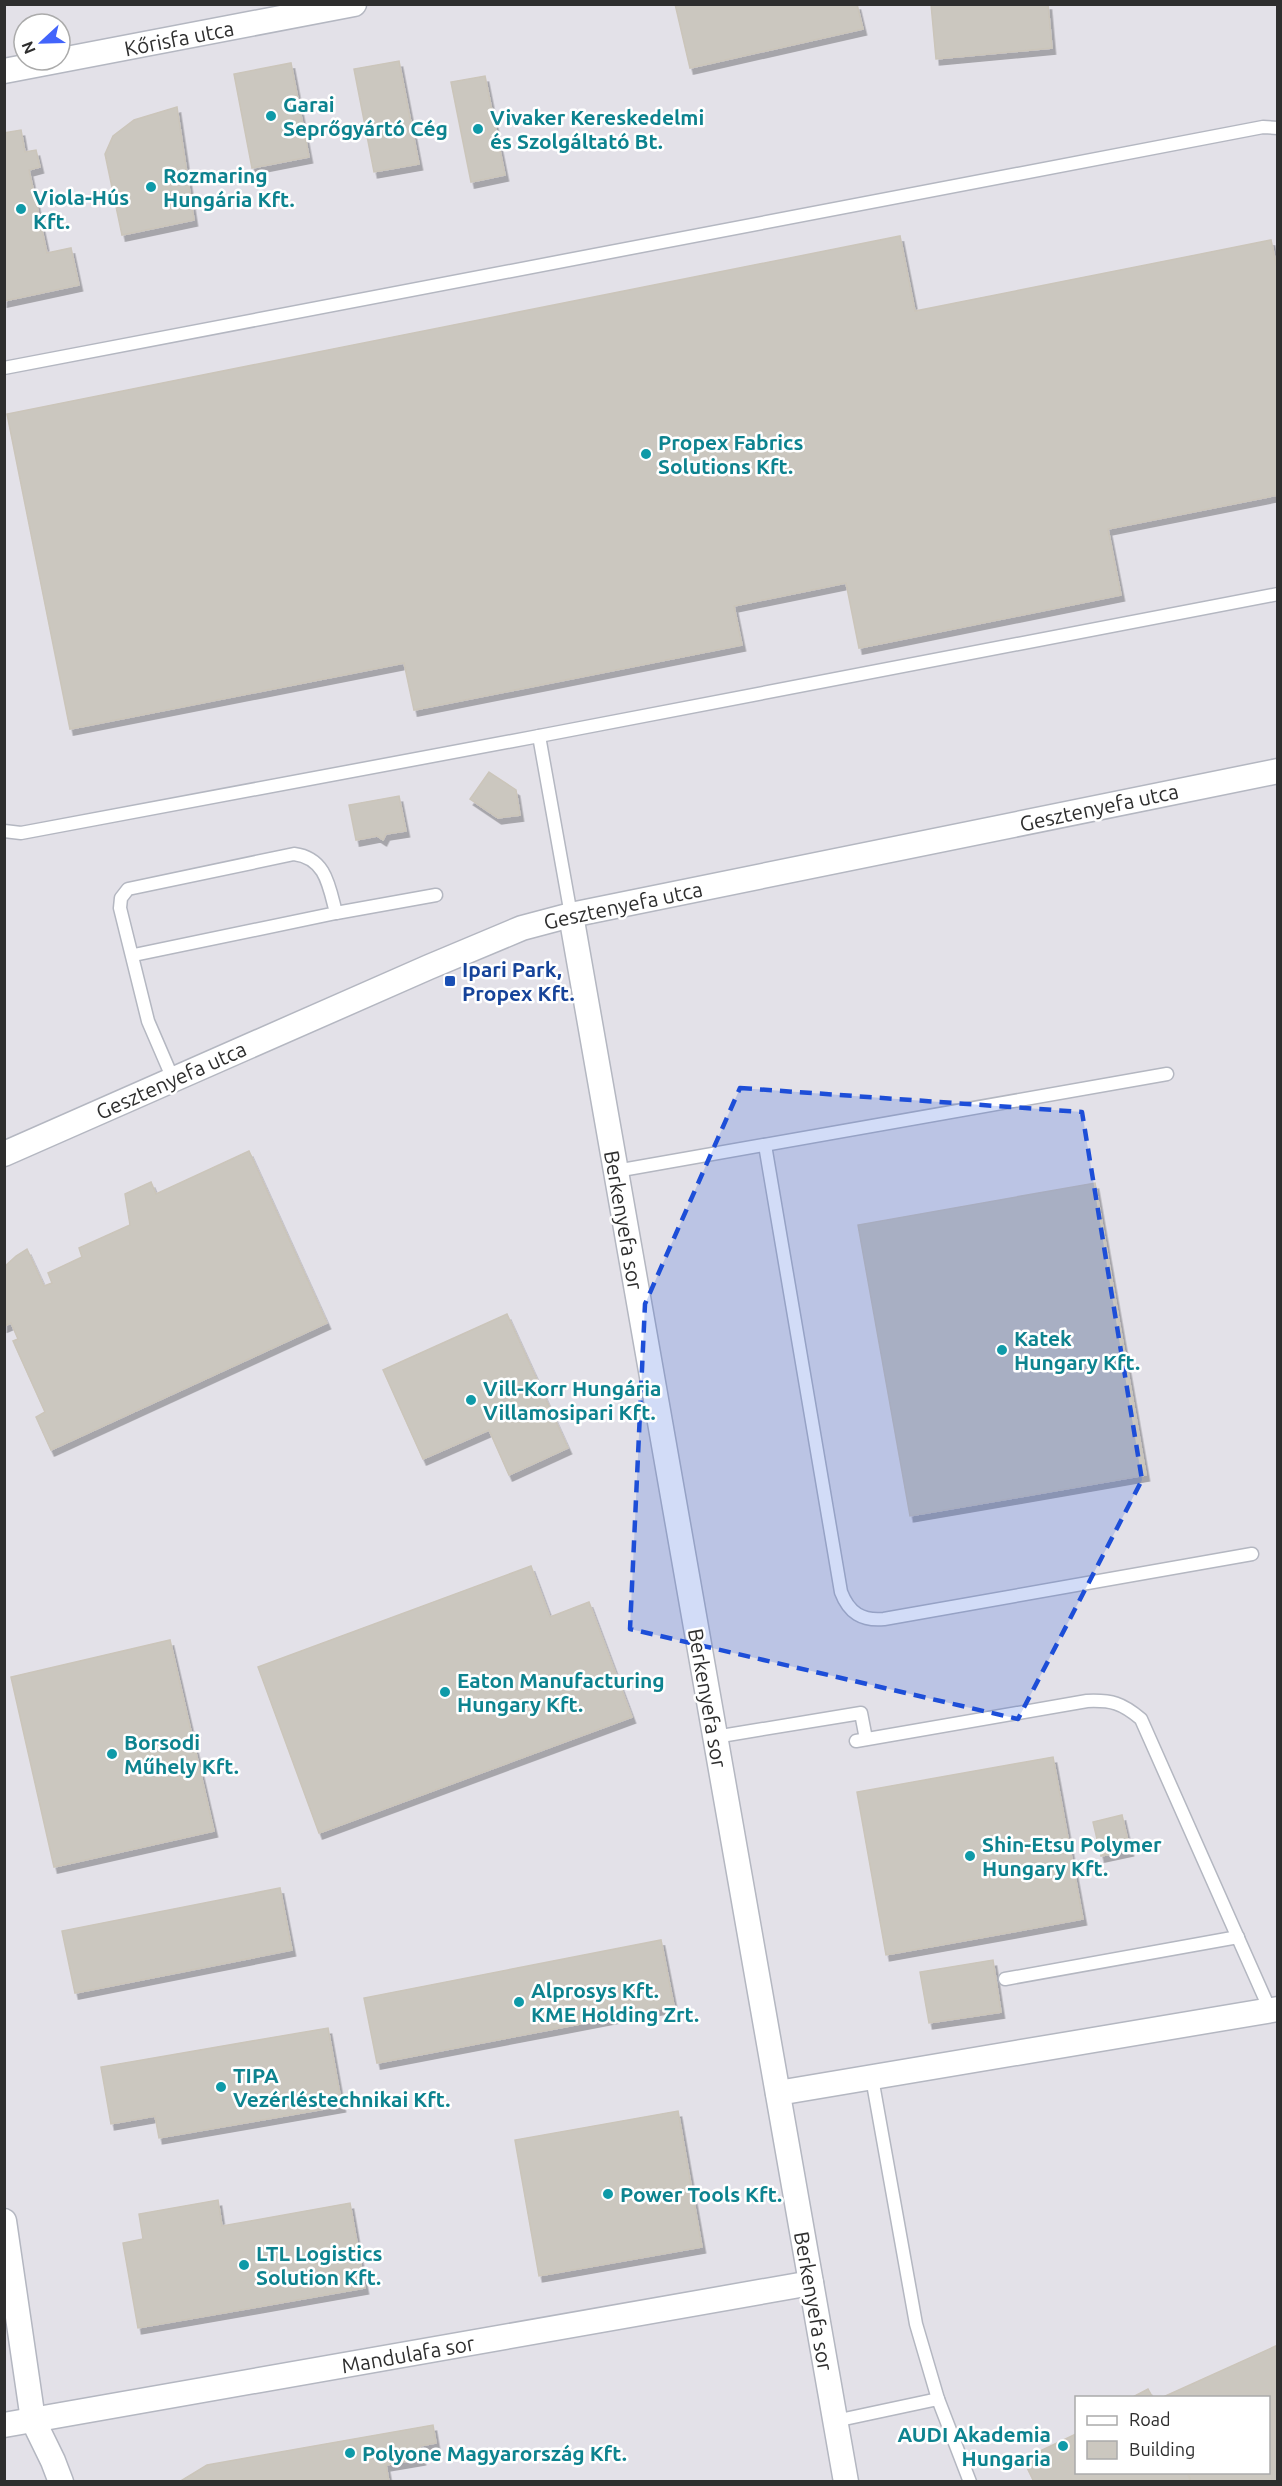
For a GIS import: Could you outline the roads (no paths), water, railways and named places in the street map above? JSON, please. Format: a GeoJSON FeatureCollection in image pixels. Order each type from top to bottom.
{"type":"FeatureCollection","features":[{"type":"Feature","properties":{"kind":"street","name":"Kőrisfa utca"},"geometry":{"type":"LineString","coordinates":[[4,71],[354,4]]}},
{"type":"Feature","properties":{"kind":"street","name":"Gesztenyefa utca"},"geometry":{"type":"LineString","coordinates":[[4,1154],[522,928],[571,915],[1278,771]]}},
{"type":"Feature","properties":{"kind":"street","name":"Berkenyefa sor"},"geometry":{"type":"LineString","coordinates":[[571,915],[846,2481]]}},
{"type":"Feature","properties":{"kind":"street"},"geometry":{"type":"LineString","coordinates":[[778,2093],[1274,2010]]}},
{"type":"Feature","properties":{"kind":"street"},"geometry":{"type":"LineString","coordinates":[[4,2220],[33,2420],[60,2481]]}},
{"type":"Feature","properties":{"kind":"street","name":"Mandulafa sor"},"geometry":{"type":"LineString","coordinates":[[4,2425],[811,2283]]}},
{"type":"Feature","properties":{"kind":"lane"},"geometry":{"type":"LineString","coordinates":[[4,368],[1263,127],[1278,128]]}},
{"type":"Feature","properties":{"kind":"lane"},"geometry":{"type":"LineString","coordinates":[[4,831],[21,833],[1278,594]]}},
{"type":"Feature","properties":{"kind":"lane"},"geometry":{"type":"LineString","coordinates":[[539,736],[571,915]]}},
{"type":"Feature","properties":{"kind":"lane"},"geometry":{"type":"LineString","coordinates":[[173,1079],[148,1021],[134,955],[120,908],[121,898],[128,889],[294,854],[303,855],[320,866],[328,883],[336,913]]}},
{"type":"Feature","properties":{"kind":"lane"},"geometry":{"type":"LineString","coordinates":[[134,955],[336,913],[436,895]]}},
{"type":"Feature","properties":{"kind":"lane"},"geometry":{"type":"LineString","coordinates":[[616,1171],[1167,1074]]}},
{"type":"Feature","properties":{"kind":"lane"},"geometry":{"type":"LineString","coordinates":[[765,1145],[841,1592],[851,1610],[871,1620],[884,1619],[1251,1554]]}},
{"type":"Feature","properties":{"kind":"lane"},"geometry":{"type":"LineString","coordinates":[[715,1737],[861,1713],[861,1740],[1087,1701],[1108,1700],[1120,1704],[1141,1719],[1238,1937],[1274,2010]]}},
{"type":"Feature","properties":{"kind":"lane"},"geometry":{"type":"LineString","coordinates":[[1005,1979],[1238,1937]]}},
{"type":"Feature","properties":{"kind":"lane"},"geometry":{"type":"LineString","coordinates":[[872,2078],[916,2324],[938,2399],[970,2481]]}},
{"type":"Feature","properties":{"kind":"lane"},"geometry":{"type":"LineString","coordinates":[[835,2421],[938,2399]]}},
{"type":"Feature","properties":{"kind":"place","name":"Garai Seprőgyártó Cég"},"geometry":{"type":"Point","coordinates":[271,116]}},
{"type":"Feature","properties":{"kind":"place","name":"Vivaker Kereskedelmi és Szolgáltató Bt."},"geometry":{"type":"Point","coordinates":[478,129]}},
{"type":"Feature","properties":{"kind":"place","name":"Rozmaring Hungária Kft."},"geometry":{"type":"Point","coordinates":[151,187]}},
{"type":"Feature","properties":{"kind":"place","name":"Viola-Hús Kft."},"geometry":{"type":"Point","coordinates":[21,209]}},
{"type":"Feature","properties":{"kind":"place","name":"Propex Fabrics Solutions Kft."},"geometry":{"type":"Point","coordinates":[646,454]}},
{"type":"Feature","properties":{"kind":"place","name":"Ipari Park, Propex Kft."},"geometry":{"type":"Point","coordinates":[450,981]}},
{"type":"Feature","properties":{"kind":"place","name":"Katek Hungary Kft."},"geometry":{"type":"Point","coordinates":[1002,1350]}},
{"type":"Feature","properties":{"kind":"place","name":"Vill-Korr Hungária Villamosipari Kft."},"geometry":{"type":"Point","coordinates":[471,1400]}},
{"type":"Feature","properties":{"kind":"place","name":"Eaton Manufacturing Hungary Kft."},"geometry":{"type":"Point","coordinates":[445,1692]}},
{"type":"Feature","properties":{"kind":"place","name":"Borsodi Műhely Kft."},"geometry":{"type":"Point","coordinates":[112,1754]}},
{"type":"Feature","properties":{"kind":"place","name":"Shin-Etsu Polymer Hungary Kft."},"geometry":{"type":"Point","coordinates":[970,1856]}},
{"type":"Feature","properties":{"kind":"place","name":"Alprosys Kft. KME Holding Zrt."},"geometry":{"type":"Point","coordinates":[519,2002]}},
{"type":"Feature","properties":{"kind":"place","name":"TIPA Vezérléstechnikai Kft."},"geometry":{"type":"Point","coordinates":[221,2087]}},
{"type":"Feature","properties":{"kind":"place","name":"Power Tools Kft."},"geometry":{"type":"Point","coordinates":[608,2194]}},
{"type":"Feature","properties":{"kind":"place","name":"LTL Logistics Solution Kft."},"geometry":{"type":"Point","coordinates":[244,2265]}},
{"type":"Feature","properties":{"kind":"place","name":"AUDI Akademia Hungaria"},"geometry":{"type":"Point","coordinates":[1063,2446]}},
{"type":"Feature","properties":{"kind":"place","name":"Polyone Magyarország Kft."},"geometry":{"type":"Point","coordinates":[350,2453]}}]}
